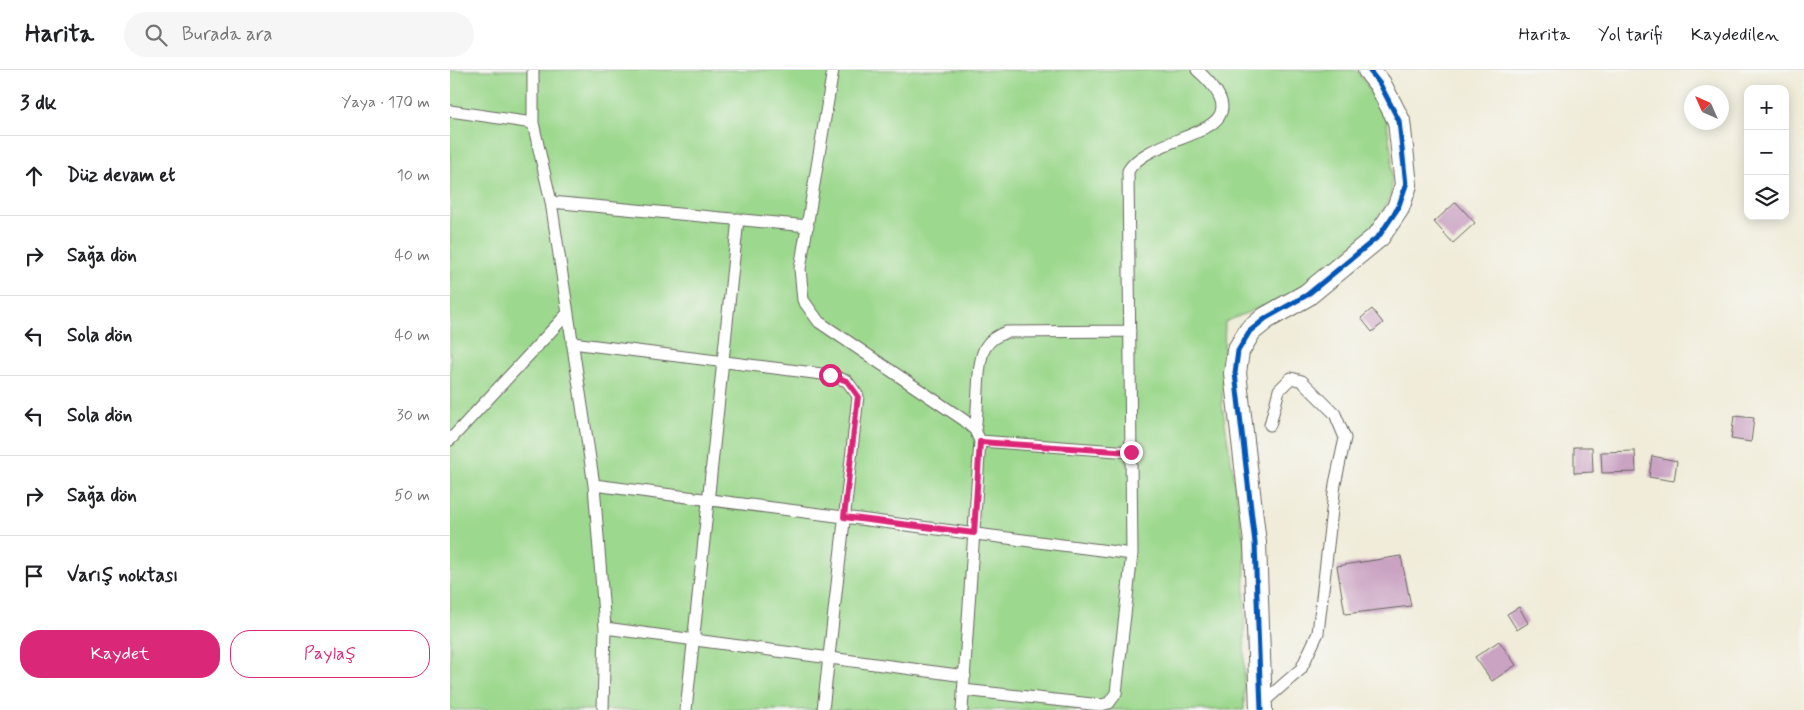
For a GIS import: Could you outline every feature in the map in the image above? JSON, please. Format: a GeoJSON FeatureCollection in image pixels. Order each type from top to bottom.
{"type":"FeatureCollection","features":[{"type":"Feature","properties":{"kind":"street"},"geometry":{"type":"LineString","coordinates":[[1261,707],[1255,543],[1235,373],[1238,351],[1250,331],[1261,322],[1306,296],[1379,236],[1398,208],[1406,185],[1399,121],[1380,84],[1369,70]]}},
{"type":"Feature","properties":{"kind":"lane"},"geometry":{"type":"LineString","coordinates":[[533,70],[533,123],[551,202],[594,485],[605,628],[603,710]]}},
{"type":"Feature","properties":{"kind":"lane"},"geometry":{"type":"LineString","coordinates":[[833,70],[800,269],[803,300],[819,322],[964,420],[975,430],[980,442],[962,710]]}},
{"type":"Feature","properties":{"kind":"lane"},"geometry":{"type":"LineString","coordinates":[[964,690],[1101,705],[1109,703],[1116,693],[1132,554],[1128,172],[1133,163],[1144,155],[1212,126],[1222,113],[1222,100],[1209,80],[1197,70]]}},
{"type":"Feature","properties":{"kind":"lane"},"geometry":{"type":"LineString","coordinates":[[450,111],[533,123]]}},
{"type":"Feature","properties":{"kind":"lane"},"geometry":{"type":"LineString","coordinates":[[551,202],[808,226]]}},
{"type":"Feature","properties":{"kind":"lane"},"geometry":{"type":"LineString","coordinates":[[686,710],[738,219]]}},
{"type":"Feature","properties":{"kind":"lane"},"geometry":{"type":"LineString","coordinates":[[450,440],[567,314]]}},
{"type":"Feature","properties":{"kind":"lane"},"geometry":{"type":"LineString","coordinates":[[975,430],[978,411],[980,364],[984,349],[993,338],[1006,332],[1130,331]]}},
{"type":"Feature","properties":{"kind":"lane"},"geometry":{"type":"LineString","coordinates":[[572,343],[830,375],[847,381],[858,396],[823,710]]}},
{"type":"Feature","properties":{"kind":"lane"},"geometry":{"type":"LineString","coordinates":[[1261,707],[1301,669],[1318,633],[1335,484],[1345,438],[1334,414],[1302,382],[1291,378],[1279,390],[1270,425]]}},
{"type":"Feature","properties":{"kind":"lane"},"geometry":{"type":"LineString","coordinates":[[980,442],[1131,452]]}},
{"type":"Feature","properties":{"kind":"lane"},"geometry":{"type":"LineString","coordinates":[[594,485],[1132,554]]}},
{"type":"Feature","properties":{"kind":"lane"},"geometry":{"type":"LineString","coordinates":[[605,628],[964,676]]}},
{"type":"Feature","properties":{"kind":"green space"},"geometry":{"type":"Polygon","coordinates":[[[450,70],[1357,70],[1386,116],[1392,157],[1391,193],[1376,227],[1292,294],[1225,322],[1222,404],[1245,548],[1244,710],[450,710],[450,70]]]}},
{"type":"Feature","properties":{"kind":"building"},"geometry":{"type":"Polygon","coordinates":[[[1456,202],[1475,223],[1453,243],[1434,222],[1456,202]]]}},
{"type":"Feature","properties":{"kind":"building"},"geometry":{"type":"Polygon","coordinates":[[[1372,309],[1383,323],[1372,332],[1361,318],[1372,309]]]}},
{"type":"Feature","properties":{"kind":"building"},"geometry":{"type":"Polygon","coordinates":[[[1734,416],[1754,418],[1751,442],[1731,439],[1734,416]]]}},
{"type":"Feature","properties":{"kind":"building"},"geometry":{"type":"Polygon","coordinates":[[[1574,447],[1592,447],[1593,472],[1574,473],[1574,447]]]}},
{"type":"Feature","properties":{"kind":"building"},"geometry":{"type":"Polygon","coordinates":[[[1635,451],[1636,472],[1602,473],[1601,452],[1635,451]]]}},
{"type":"Feature","properties":{"kind":"building"},"geometry":{"type":"Polygon","coordinates":[[[1652,456],[1677,461],[1674,481],[1649,477],[1652,456]]]}},
{"type":"Feature","properties":{"kind":"building"},"geometry":{"type":"Polygon","coordinates":[[[1401,556],[1411,606],[1345,614],[1337,566],[1401,556]]]}},
{"type":"Feature","properties":{"kind":"building"},"geometry":{"type":"Polygon","coordinates":[[[1519,607],[1528,623],[1517,630],[1507,614],[1519,607]]]}},
{"type":"Feature","properties":{"kind":"building"},"geometry":{"type":"Polygon","coordinates":[[[1499,641],[1516,665],[1492,681],[1475,657],[1499,641]]]}},
{"type":"Feature","properties":{"kind":"cycle path"},"geometry":{"type":"LineString","coordinates":[[1261,710],[1255,543],[1235,373],[1238,351],[1250,331],[1266,318],[1307,295],[1379,236],[1398,208],[1406,185],[1399,121],[1380,84],[1369,70]]}},
{"type":"Feature","properties":{"kind":"route"},"geometry":{"type":"LineString","coordinates":[[830,375],[847,381],[858,396],[844,517],[974,533],[980,442],[1131,452]]}}]}
